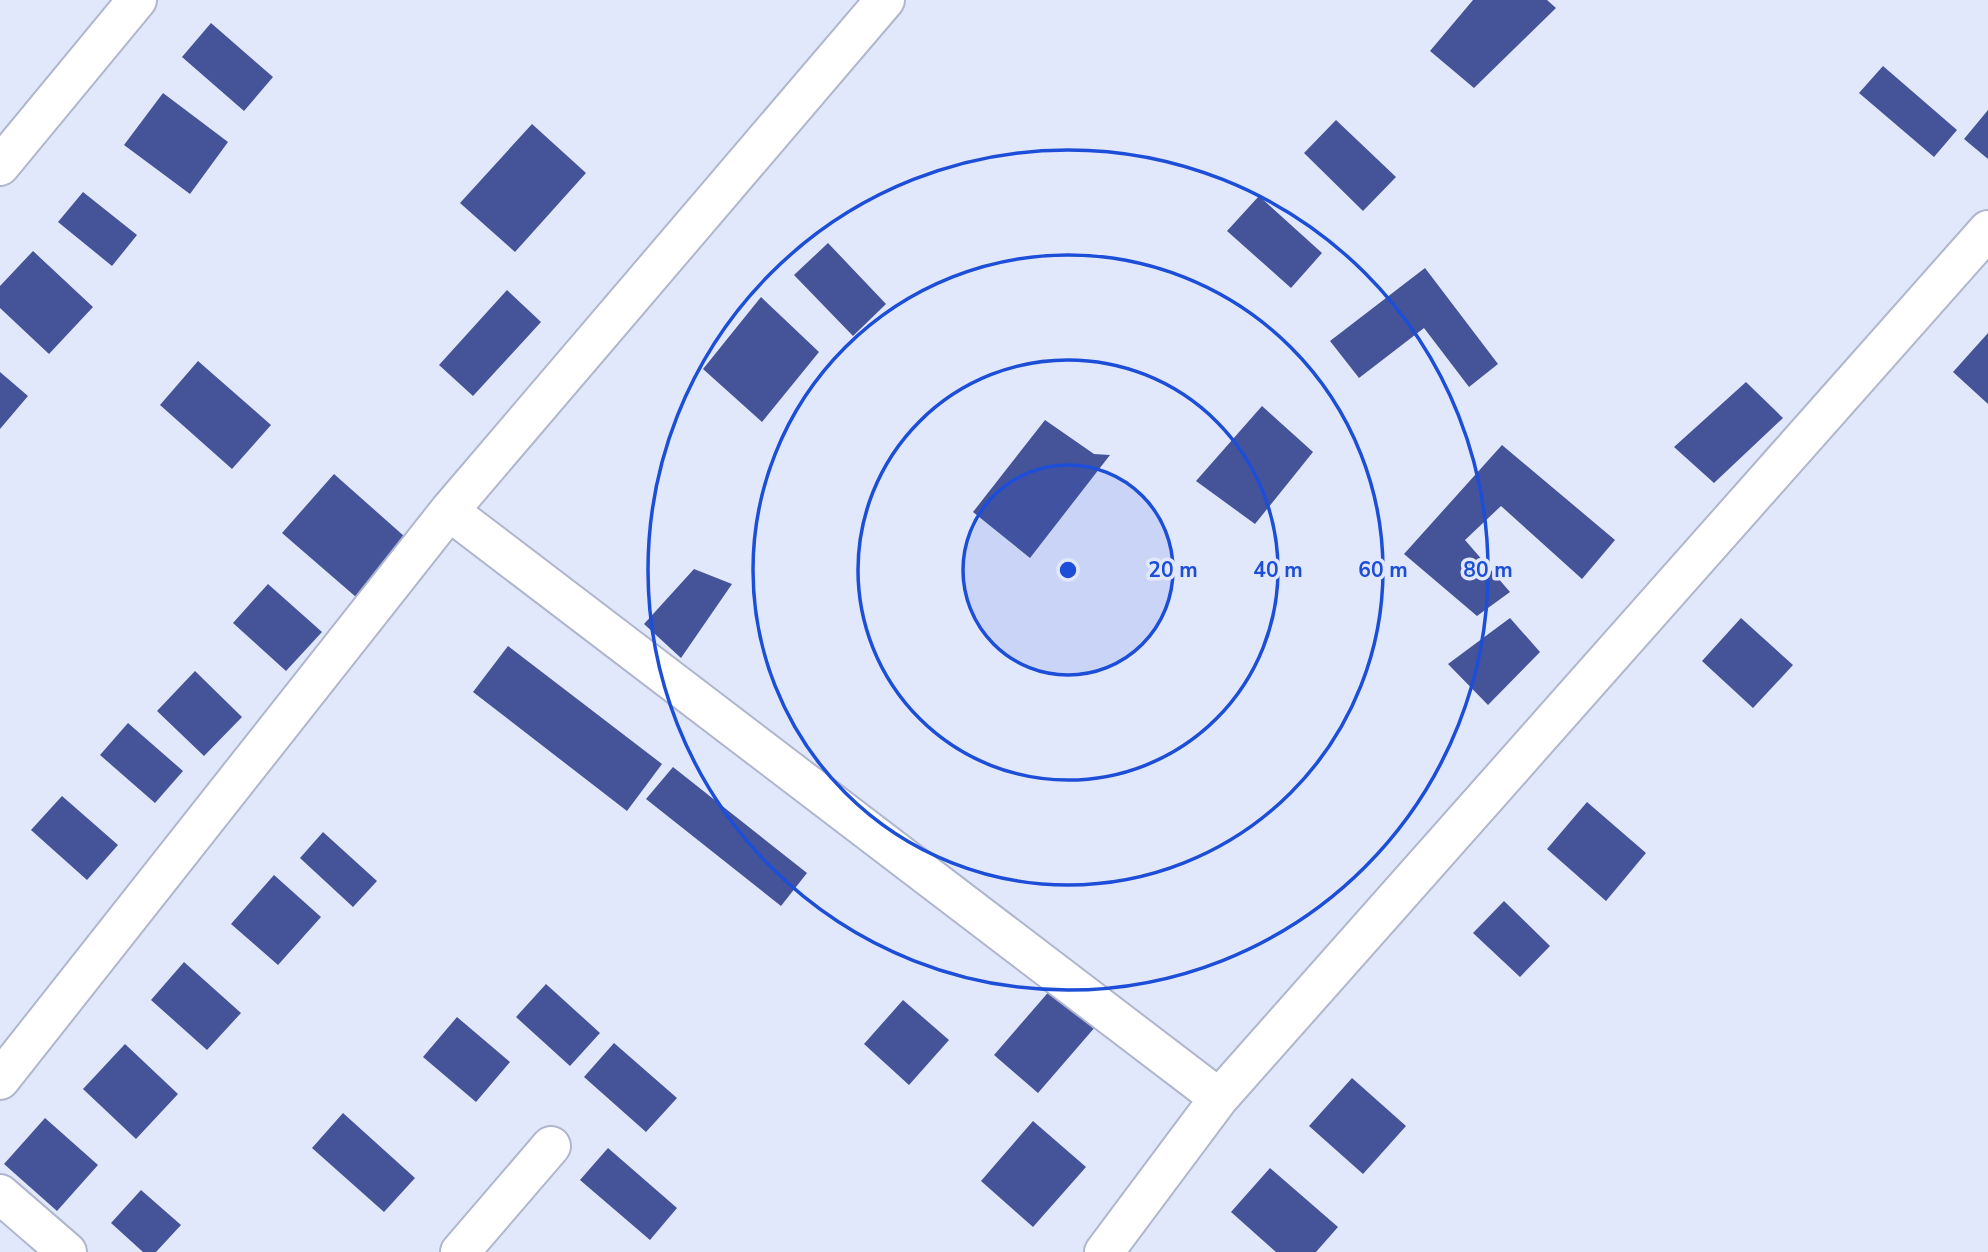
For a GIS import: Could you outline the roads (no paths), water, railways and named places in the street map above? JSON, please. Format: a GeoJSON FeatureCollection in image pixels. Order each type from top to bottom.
{"type":"FeatureCollection","features":[{"type":"Feature","properties":{"kind":"street"},"geometry":{"type":"LineString","coordinates":[[0,166],[137,0]]}},
{"type":"Feature","properties":{"kind":"street"},"geometry":{"type":"LineString","coordinates":[[0,1080],[449,511],[871,5]]}},
{"type":"Feature","properties":{"kind":"street"},"geometry":{"type":"LineString","coordinates":[[1104,1252],[1219,1098],[1988,230]]}},
{"type":"Feature","properties":{"kind":"street"},"geometry":{"type":"LineString","coordinates":[[449,511],[1219,1098]]}},
{"type":"Feature","properties":{"kind":"street"},"geometry":{"type":"LineString","coordinates":[[460,1252],[551,1146]]}},
{"type":"Feature","properties":{"kind":"street"},"geometry":{"type":"LineString","coordinates":[[0,1194],[67,1252]]}}]}
